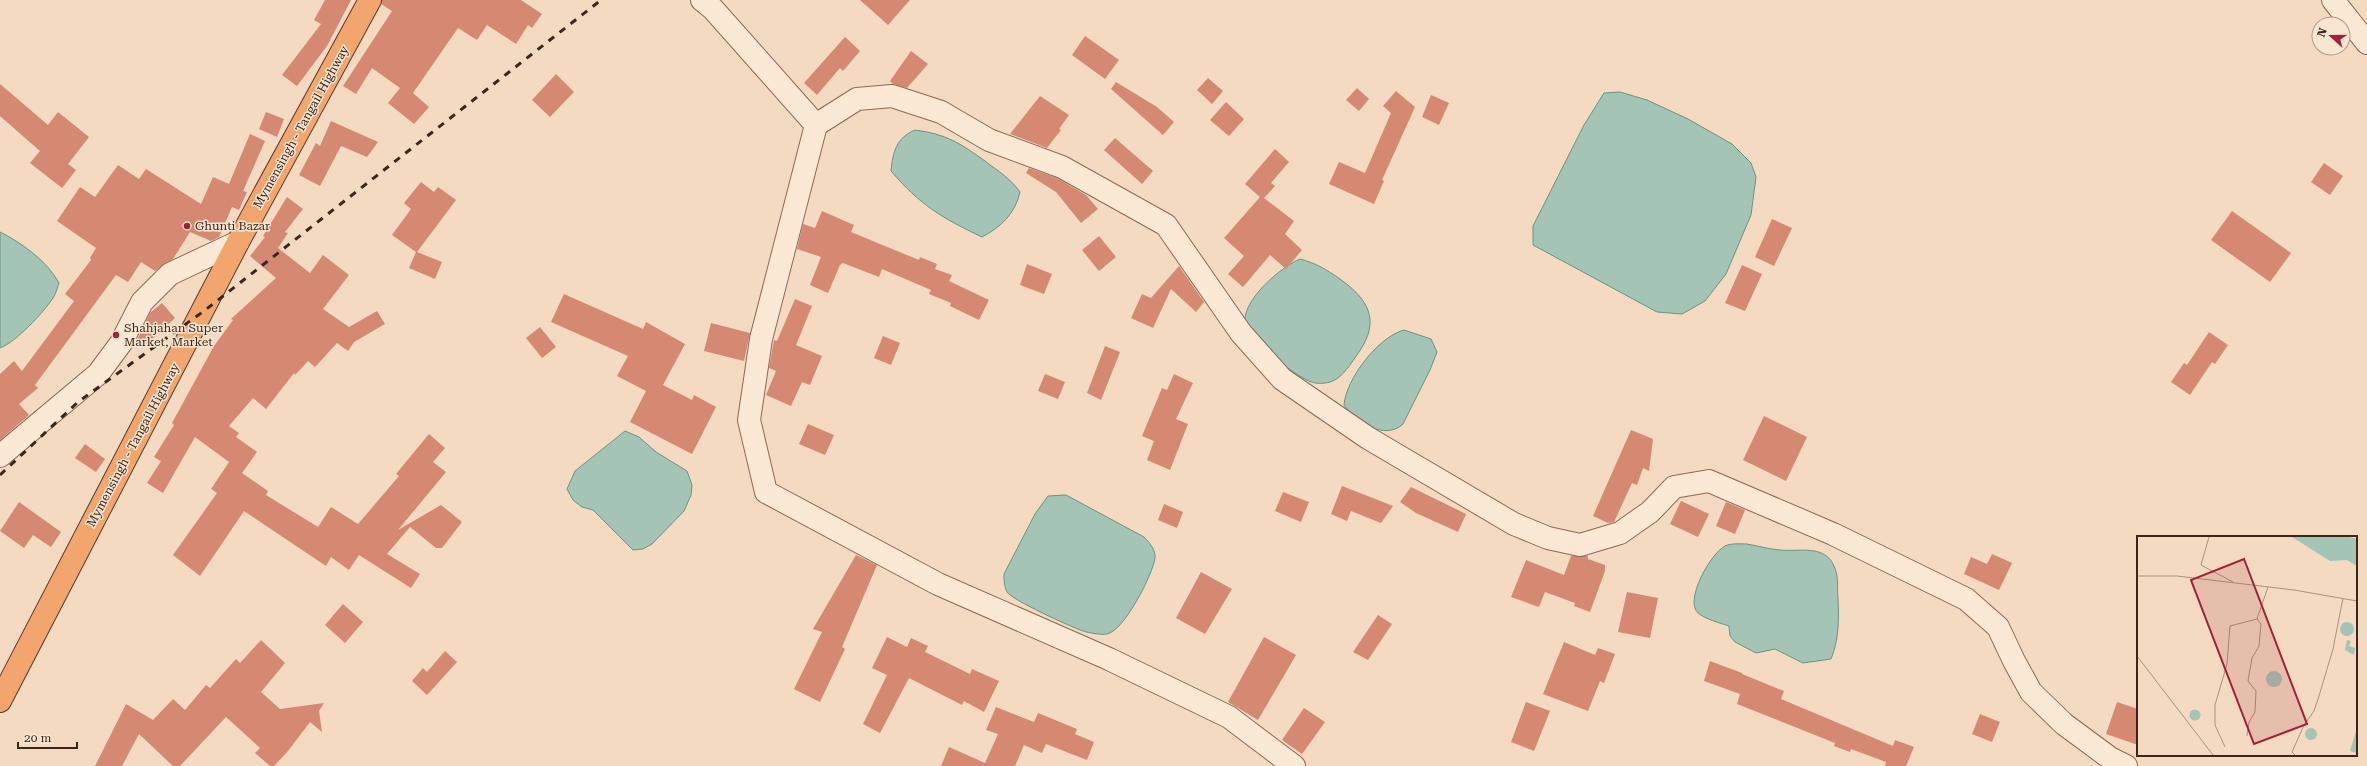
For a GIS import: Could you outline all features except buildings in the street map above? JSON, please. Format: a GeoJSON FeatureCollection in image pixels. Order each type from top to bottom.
{"type":"FeatureCollection","features":[{"type":"Feature","properties":{"kind":"highway","name":"Mymensingh - Tangail Highway"},"geometry":{"type":"LineString","coordinates":[[0,701],[238,242],[370,0]]}},
{"type":"Feature","properties":{"kind":"street"},"geometry":{"type":"LineString","coordinates":[[702,0],[713,9],[816,124]]}},
{"type":"Feature","properties":{"kind":"street"},"geometry":{"type":"LineString","coordinates":[[2333,0],[2367,43]]}},
{"type":"Feature","properties":{"kind":"street"},"geometry":{"type":"LineString","coordinates":[[1294,766],[1229,718],[1109,659],[938,584],[766,492],[749,420],[761,339],[816,124],[857,99],[892,96],[941,112],[989,140],[1062,167],[1166,225],[1240,333],[1282,379],[1368,438],[1514,524],[1548,538],[1580,545],[1620,533],[1650,512],[1674,487],[1709,481],[1833,534],[1966,599],[1998,627],[2014,661],[2032,692],[2064,724],[2110,758],[2126,766]]}},
{"type":"Feature","properties":{"kind":"street"},"geometry":{"type":"LineString","coordinates":[[0,456],[98,374],[121,343],[142,302],[170,274],[238,242]]}},
{"type":"Feature","properties":{"kind":"shaded area"},"geometry":{"type":"Polygon","coordinates":[[[1620,92],[1647,100],[1688,119],[1732,144],[1751,163],[1756,177],[1751,215],[1726,274],[1705,301],[1682,314],[1657,312],[1533,245],[1533,226],[1584,125],[1604,93],[1620,92]]]}},
{"type":"Feature","properties":{"kind":"shaded area"},"geometry":{"type":"Polygon","coordinates":[[[915,130],[936,134],[960,144],[1004,175],[1012,183],[1020,192],[1018,200],[1011,213],[1001,224],[982,237],[932,210],[912,193],[891,171],[894,152],[897,146],[904,137],[915,130]]]}},
{"type":"Feature","properties":{"kind":"shaded area"},"geometry":{"type":"Polygon","coordinates":[[[0,232],[33,253],[48,267],[59,283],[56,293],[49,304],[36,319],[14,340],[0,348],[0,232]]]}},
{"type":"Feature","properties":{"kind":"shaded area"},"geometry":{"type":"Polygon","coordinates":[[[1300,259],[1321,267],[1350,287],[1364,302],[1370,320],[1366,340],[1359,352],[1343,374],[1327,383],[1311,382],[1293,372],[1254,338],[1245,323],[1246,314],[1250,304],[1264,285],[1283,269],[1300,259]]]}},
{"type":"Feature","properties":{"kind":"shaded area"},"geometry":{"type":"Polygon","coordinates":[[[1404,330],[1431,339],[1437,352],[1430,370],[1403,424],[1396,429],[1388,431],[1380,430],[1363,423],[1349,411],[1344,405],[1346,395],[1351,383],[1365,360],[1384,341],[1394,334],[1404,330]]]}},
{"type":"Feature","properties":{"kind":"shaded area"},"geometry":{"type":"Polygon","coordinates":[[[625,431],[639,437],[656,452],[687,471],[692,485],[691,495],[684,511],[652,544],[643,549],[633,550],[593,510],[582,507],[573,500],[567,489],[575,471],[625,431]]]}},
{"type":"Feature","properties":{"kind":"shaded area"},"geometry":{"type":"Polygon","coordinates":[[[1066,495],[1144,537],[1150,544],[1155,555],[1153,566],[1137,601],[1114,631],[1107,634],[1098,634],[1076,629],[1019,601],[1011,596],[1005,588],[1004,574],[1035,514],[1048,496],[1066,495]]]}},
{"type":"Feature","properties":{"kind":"shaded area"},"geometry":{"type":"Polygon","coordinates":[[[1747,544],[1780,550],[1810,550],[1824,554],[1830,559],[1837,574],[1838,582],[1838,629],[1834,652],[1831,659],[1803,663],[1775,649],[1756,653],[1735,642],[1730,636],[1729,626],[1709,619],[1698,613],[1695,607],[1694,598],[1701,577],[1713,558],[1719,550],[1727,545],[1747,544]]]}},
{"type":"Feature","properties":{"kind":"railway"},"geometry":{"type":"LineString","coordinates":[[0,475],[78,402],[204,311],[601,0]]}},
{"type":"Feature","properties":{"kind":"place","name":"Ghunti Bazar"},"geometry":{"type":"Point","coordinates":[187,226]}},
{"type":"Feature","properties":{"kind":"place","name":"Shahjahan Super Market, Market"},"geometry":{"type":"Point","coordinates":[116,335]}}]}
